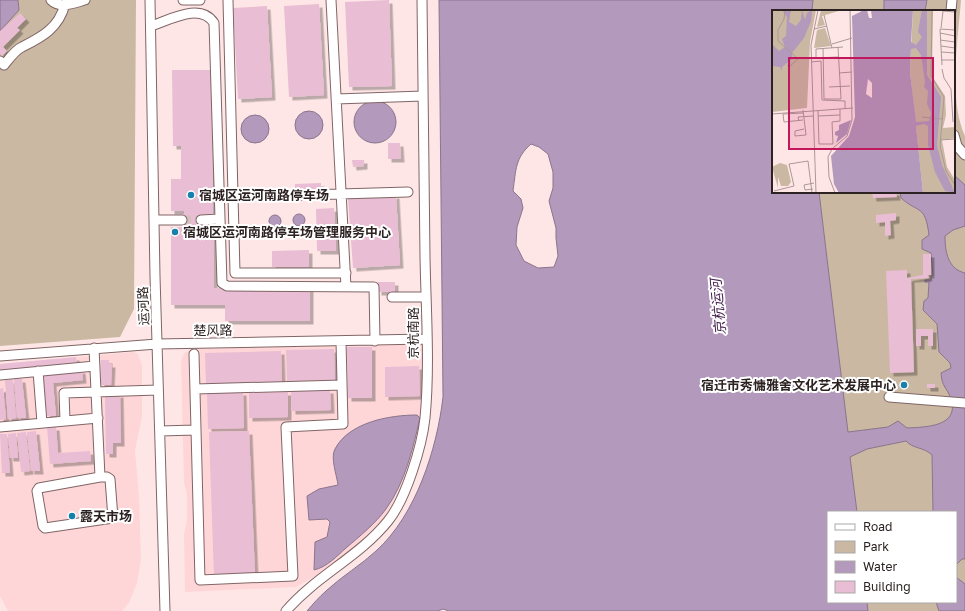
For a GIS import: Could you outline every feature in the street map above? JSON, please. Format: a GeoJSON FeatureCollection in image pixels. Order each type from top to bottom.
{"type":"FeatureCollection","features":[{"type":"Feature","properties":{"kind":"street"},"geometry":{"type":"LineString","coordinates":[[51,0],[65,4],[85,0]]}},
{"type":"Feature","properties":{"kind":"street","name":"运河路"},"geometry":{"type":"LineString","coordinates":[[150,0],[158,390],[165,611]]}},
{"type":"Feature","properties":{"kind":"street"},"geometry":{"type":"LineString","coordinates":[[183,0],[200,0]]}},
{"type":"Feature","properties":{"kind":"street"},"geometry":{"type":"LineString","coordinates":[[228,0],[235,273],[346,273]]}},
{"type":"Feature","properties":{"kind":"street"},"geometry":{"type":"LineString","coordinates":[[332,0],[346,287]]}},
{"type":"Feature","properties":{"kind":"street","name":"京杭南路"},"geometry":{"type":"LineString","coordinates":[[286,611],[300,595],[353,556],[389,521],[401,500],[417,456],[425,418],[426,339],[422,0]]}},
{"type":"Feature","properties":{"kind":"street"},"geometry":{"type":"LineString","coordinates":[[951,10],[952,0]]}},
{"type":"Feature","properties":{"kind":"street"},"geometry":{"type":"LineString","coordinates":[[0,61],[4,65],[22,47],[30,44],[50,30],[61,16],[65,4]]}},
{"type":"Feature","properties":{"kind":"street"},"geometry":{"type":"LineString","coordinates":[[151,26],[192,12],[204,14],[210,17],[214,23],[222,283],[227,286],[374,287],[375,341]]}},
{"type":"Feature","properties":{"kind":"street"},"geometry":{"type":"LineString","coordinates":[[336,99],[423,96]]}},
{"type":"Feature","properties":{"kind":"street"},"geometry":{"type":"LineString","coordinates":[[955,139],[957,146],[965,155]]}},
{"type":"Feature","properties":{"kind":"street"},"geometry":{"type":"LineString","coordinates":[[271,196],[408,192]]}},
{"type":"Feature","properties":{"kind":"street"},"geometry":{"type":"LineString","coordinates":[[154,220],[182,220]]}},
{"type":"Feature","properties":{"kind":"street"},"geometry":{"type":"LineString","coordinates":[[201,220],[220,220]]}},
{"type":"Feature","properties":{"kind":"street"},"geometry":{"type":"LineString","coordinates":[[392,297],[426,297]]}},
{"type":"Feature","properties":{"kind":"street","name":"楚风路"},"geometry":{"type":"LineString","coordinates":[[0,356],[157,344],[426,339]]}},
{"type":"Feature","properties":{"kind":"street"},"geometry":{"type":"LineString","coordinates":[[194,354],[200,580],[293,576],[286,427],[343,424],[341,341]]}},
{"type":"Feature","properties":{"kind":"street"},"geometry":{"type":"LineString","coordinates":[[94,348],[100,477]]}},
{"type":"Feature","properties":{"kind":"street"},"geometry":{"type":"LineString","coordinates":[[0,375],[95,366]]}},
{"type":"Feature","properties":{"kind":"street"},"geometry":{"type":"LineString","coordinates":[[38,371],[42,423]]}},
{"type":"Feature","properties":{"kind":"street"},"geometry":{"type":"LineString","coordinates":[[195,389],[342,385]]}},
{"type":"Feature","properties":{"kind":"street"},"geometry":{"type":"LineString","coordinates":[[65,421],[64,393],[158,390]]}},
{"type":"Feature","properties":{"kind":"street"},"geometry":{"type":"LineString","coordinates":[[889,397],[965,403]]}},
{"type":"Feature","properties":{"kind":"street"},"geometry":{"type":"LineString","coordinates":[[0,427],[98,418]]}},
{"type":"Feature","properties":{"kind":"street"},"geometry":{"type":"LineString","coordinates":[[160,431],[196,430]]}},
{"type":"Feature","properties":{"kind":"street"},"geometry":{"type":"LineString","coordinates":[[100,477],[107,477],[110,479],[113,518],[45,528],[43,526],[38,491],[39,488],[100,477]]}},
{"type":"Feature","properties":{"kind":"shaded area"},"geometry":{"type":"Polygon","coordinates":[[[423,343],[423,404],[418,437],[404,482],[385,517],[351,550],[319,574],[296,587],[185,592],[184,534],[187,520],[187,494],[184,483],[181,361],[184,353],[191,349],[423,343]]]}},
{"type":"Feature","properties":{"kind":"shaded area"},"geometry":{"type":"Polygon","coordinates":[[[134,352],[138,354],[142,365],[142,417],[135,450],[139,496],[141,560],[137,583],[129,603],[122,611],[8,611],[0,596],[0,364],[134,352]]]}},
{"type":"Feature","properties":{"kind":"green space"},"geometry":{"type":"Polygon","coordinates":[[[0,0],[136,0],[134,309],[120,337],[0,346],[0,0]]]}},
{"type":"Feature","properties":{"kind":"green space"},"geometry":{"type":"Polygon","coordinates":[[[811,0],[961,0],[956,51],[955,87],[955,10],[811,10],[811,0]]]}},
{"type":"Feature","properties":{"kind":"green space"},"geometry":{"type":"Polygon","coordinates":[[[955,87],[960,121],[965,136],[965,611],[863,611],[862,603],[957,603],[957,511],[853,511],[818,193],[955,193],[955,87]]]}},
{"type":"Feature","properties":{"kind":"water"},"geometry":{"type":"Polygon","coordinates":[[[0,0],[18,0],[19,10],[0,31],[0,0]]]}},
{"type":"Feature","properties":{"kind":"water","name":"京杭运河"},"geometry":{"type":"Polygon","coordinates":[[[439,0],[813,0],[812,10],[772,10],[772,193],[819,193],[848,432],[888,427],[898,421],[907,428],[931,426],[946,420],[950,415],[952,408],[951,399],[944,385],[941,373],[951,368],[950,363],[939,352],[937,324],[923,310],[924,301],[928,298],[929,282],[925,282],[925,280],[931,280],[931,276],[933,275],[931,253],[922,249],[922,240],[929,235],[927,225],[923,214],[901,198],[900,193],[955,193],[955,176],[965,185],[965,226],[953,230],[945,236],[947,254],[951,264],[959,271],[965,273],[965,559],[962,559],[957,564],[957,511],[933,511],[932,455],[929,452],[909,444],[906,441],[867,449],[850,457],[857,511],[827,511],[827,603],[867,603],[868,611],[449,611],[443,609],[438,611],[307,611],[318,598],[376,551],[390,536],[402,519],[413,500],[430,459],[443,397],[439,0]],[[531,144],[526,149],[517,165],[513,191],[521,199],[523,208],[517,227],[516,245],[524,261],[538,268],[554,267],[558,256],[556,228],[549,201],[553,188],[553,172],[548,154],[539,147],[531,144]]]}},
{"type":"Feature","properties":{"kind":"water"},"geometry":{"type":"Polygon","coordinates":[[[884,0],[927,0],[925,10],[884,10],[884,0]]]}},
{"type":"Feature","properties":{"kind":"water"},"geometry":{"type":"Polygon","coordinates":[[[371,101],[379,101],[387,104],[393,110],[396,122],[393,134],[387,140],[379,143],[371,143],[363,140],[357,134],[354,126],[354,118],[357,110],[363,104],[371,101]]]}},
{"type":"Feature","properties":{"kind":"water"},"geometry":{"type":"Polygon","coordinates":[[[309,111],[315,112],[319,115],[322,119],[322,131],[319,135],[315,138],[309,139],[303,138],[299,135],[296,131],[295,125],[296,119],[299,115],[303,112],[309,111]]]}},
{"type":"Feature","properties":{"kind":"water"},"geometry":{"type":"Polygon","coordinates":[[[255,115],[261,116],[265,119],[268,123],[268,135],[265,139],[261,142],[255,143],[249,142],[245,139],[242,135],[241,129],[242,123],[245,119],[249,116],[255,115]]]}},
{"type":"Feature","properties":{"kind":"water"},"geometry":{"type":"Polygon","coordinates":[[[301,214],[304,215],[304,225],[297,226],[294,225],[293,218],[294,215],[301,214]]]}},
{"type":"Feature","properties":{"kind":"water"},"geometry":{"type":"Polygon","coordinates":[[[277,215],[280,216],[280,226],[273,227],[270,226],[269,219],[270,216],[277,215]]]}},
{"type":"Feature","properties":{"kind":"water"},"geometry":{"type":"Polygon","coordinates":[[[406,415],[417,415],[420,418],[408,465],[393,499],[372,525],[335,558],[319,569],[314,570],[315,542],[327,537],[330,522],[327,519],[309,520],[307,496],[319,489],[338,485],[333,462],[335,449],[341,440],[360,426],[383,419],[406,415]]]}},
{"type":"Feature","properties":{"kind":"water"},"geometry":{"type":"Polygon","coordinates":[[[957,578],[965,584],[965,611],[939,611],[936,603],[957,603],[957,578]]]}},
{"type":"Feature","properties":{"kind":"building"},"geometry":{"type":"Polygon","coordinates":[[[389,0],[392,86],[349,87],[345,2],[389,0]]]}},
{"type":"Feature","properties":{"kind":"building"},"geometry":{"type":"Polygon","coordinates":[[[319,4],[324,95],[289,97],[284,6],[319,4]]]}},
{"type":"Feature","properties":{"kind":"building"},"geometry":{"type":"Polygon","coordinates":[[[267,6],[272,97],[238,99],[233,8],[267,6]]]}},
{"type":"Feature","properties":{"kind":"building"},"geometry":{"type":"Polygon","coordinates":[[[20,13],[26,19],[17,28],[20,30],[3,47],[7,51],[2,56],[0,54],[0,31],[20,13]]]}},
{"type":"Feature","properties":{"kind":"building","name":"宿城区运河南路停车场"},"geometry":{"type":"Polygon","coordinates":[[[172,70],[211,70],[214,288],[310,288],[310,321],[225,321],[225,305],[171,305],[171,227],[184,227],[184,211],[171,211],[171,179],[181,179],[181,146],[173,146],[172,70]]]}},
{"type":"Feature","properties":{"kind":"building"},"geometry":{"type":"Polygon","coordinates":[[[388,143],[400,143],[401,159],[388,159],[388,143]]]}},
{"type":"Feature","properties":{"kind":"building"},"geometry":{"type":"Polygon","coordinates":[[[352,160],[364,160],[364,166],[353,167],[352,160]]]}},
{"type":"Feature","properties":{"kind":"building"},"geometry":{"type":"Polygon","coordinates":[[[321,183],[321,191],[295,192],[295,184],[321,183]]]}},
{"type":"Feature","properties":{"kind":"building"},"geometry":{"type":"Polygon","coordinates":[[[249,191],[265,191],[265,196],[249,196],[249,191]]]}},
{"type":"Feature","properties":{"kind":"building"},"geometry":{"type":"Polygon","coordinates":[[[872,193],[896,193],[897,197],[873,198],[872,193]]]}},
{"type":"Feature","properties":{"kind":"building"},"geometry":{"type":"Polygon","coordinates":[[[396,195],[400,265],[353,268],[348,198],[396,195]]]}},
{"type":"Feature","properties":{"kind":"building"},"geometry":{"type":"Polygon","coordinates":[[[334,208],[336,251],[317,251],[316,209],[334,208]]]}},
{"type":"Feature","properties":{"kind":"building"},"geometry":{"type":"Polygon","coordinates":[[[896,213],[896,220],[890,221],[891,235],[885,236],[885,222],[876,223],[876,215],[896,213]]]}},
{"type":"Feature","properties":{"kind":"building"},"geometry":{"type":"Polygon","coordinates":[[[309,250],[309,267],[272,267],[272,251],[309,250]]]}},
{"type":"Feature","properties":{"kind":"building"},"geometry":{"type":"Polygon","coordinates":[[[923,254],[931,254],[931,275],[928,275],[929,278],[911,279],[914,372],[890,373],[886,271],[907,270],[907,278],[923,275],[923,254]]]}},
{"type":"Feature","properties":{"kind":"building"},"geometry":{"type":"Polygon","coordinates":[[[378,282],[395,282],[395,292],[378,292],[378,282]]]}},
{"type":"Feature","properties":{"kind":"building"},"geometry":{"type":"Polygon","coordinates":[[[916,329],[933,329],[933,346],[928,346],[928,336],[921,336],[921,346],[916,346],[916,329]]]}},
{"type":"Feature","properties":{"kind":"building"},"geometry":{"type":"Polygon","coordinates":[[[347,347],[372,347],[372,398],[348,398],[347,347]]]}},
{"type":"Feature","properties":{"kind":"building"},"geometry":{"type":"Polygon","coordinates":[[[334,349],[335,380],[287,381],[286,350],[334,349]]]}},
{"type":"Feature","properties":{"kind":"building"},"geometry":{"type":"Polygon","coordinates":[[[281,351],[282,382],[206,384],[205,353],[281,351]]]}},
{"type":"Feature","properties":{"kind":"building"},"geometry":{"type":"Polygon","coordinates":[[[76,357],[77,365],[0,372],[0,364],[76,357]]]}},
{"type":"Feature","properties":{"kind":"building"},"geometry":{"type":"Polygon","coordinates":[[[101,360],[109,360],[109,364],[112,364],[111,385],[101,385],[101,360]]]}},
{"type":"Feature","properties":{"kind":"building"},"geometry":{"type":"Polygon","coordinates":[[[419,366],[420,396],[385,397],[385,367],[419,366]]]}},
{"type":"Feature","properties":{"kind":"building"},"geometry":{"type":"Polygon","coordinates":[[[82,370],[83,380],[53,383],[56,416],[47,416],[43,374],[82,370]]]}},
{"type":"Feature","properties":{"kind":"building"},"geometry":{"type":"Polygon","coordinates":[[[14,379],[22,379],[26,418],[17,418],[14,379]]]}},
{"type":"Feature","properties":{"kind":"building"},"geometry":{"type":"Polygon","coordinates":[[[5,380],[13,380],[16,418],[8,419],[5,380]]]}},
{"type":"Feature","properties":{"kind":"building"},"geometry":{"type":"Polygon","coordinates":[[[927,384],[935,384],[935,388],[927,388],[927,384]]]}},
{"type":"Feature","properties":{"kind":"building"},"geometry":{"type":"Polygon","coordinates":[[[3,388],[6,419],[0,420],[0,389],[3,388]]]}},
{"type":"Feature","properties":{"kind":"building"},"geometry":{"type":"Polygon","coordinates":[[[330,390],[331,410],[292,411],[291,391],[330,390]]]}},
{"type":"Feature","properties":{"kind":"building"},"geometry":{"type":"Polygon","coordinates":[[[243,392],[244,428],[208,429],[207,393],[243,392]]]}},
{"type":"Feature","properties":{"kind":"building"},"geometry":{"type":"Polygon","coordinates":[[[288,392],[288,417],[249,418],[249,393],[288,392]]]}},
{"type":"Feature","properties":{"kind":"building"},"geometry":{"type":"Polygon","coordinates":[[[120,394],[121,443],[113,443],[113,454],[106,454],[105,397],[108,397],[108,395],[120,394]]]}},
{"type":"Feature","properties":{"kind":"building"},"geometry":{"type":"Polygon","coordinates":[[[47,427],[56,427],[58,453],[90,451],[91,461],[50,464],[47,427]]]}},
{"type":"Feature","properties":{"kind":"building"},"geometry":{"type":"Polygon","coordinates":[[[36,431],[40,471],[31,471],[27,432],[36,431]]]}},
{"type":"Feature","properties":{"kind":"building"},"geometry":{"type":"Polygon","coordinates":[[[249,431],[255,575],[214,577],[209,432],[249,431]]]}},
{"type":"Feature","properties":{"kind":"building"},"geometry":{"type":"Polygon","coordinates":[[[26,432],[30,471],[21,472],[17,433],[26,432]]]}},
{"type":"Feature","properties":{"kind":"building"},"geometry":{"type":"Polygon","coordinates":[[[16,433],[18,458],[10,458],[8,434],[16,433]]]}},
{"type":"Feature","properties":{"kind":"building"},"geometry":{"type":"Polygon","coordinates":[[[0,434],[7,434],[10,473],[2,473],[0,434]]]}},
{"type":"Feature","properties":{"kind":"tunnel"},"geometry":{"type":"LineString","coordinates":[[182,220],[201,220]]}},
{"type":"Feature","properties":{"kind":"place","name":"宿城区运河南路停车场"},"geometry":{"type":"Point","coordinates":[191,195]}},
{"type":"Feature","properties":{"kind":"place","name":"宿城区运河南路停车场管理服务中心"},"geometry":{"type":"Point","coordinates":[175,232]}},
{"type":"Feature","properties":{"kind":"place","name":"宿迁市秀慵雅舍文化艺术发展中心"},"geometry":{"type":"Point","coordinates":[904,385]}},
{"type":"Feature","properties":{"kind":"place","name":"露天市场"},"geometry":{"type":"Point","coordinates":[72,516]}}]}
